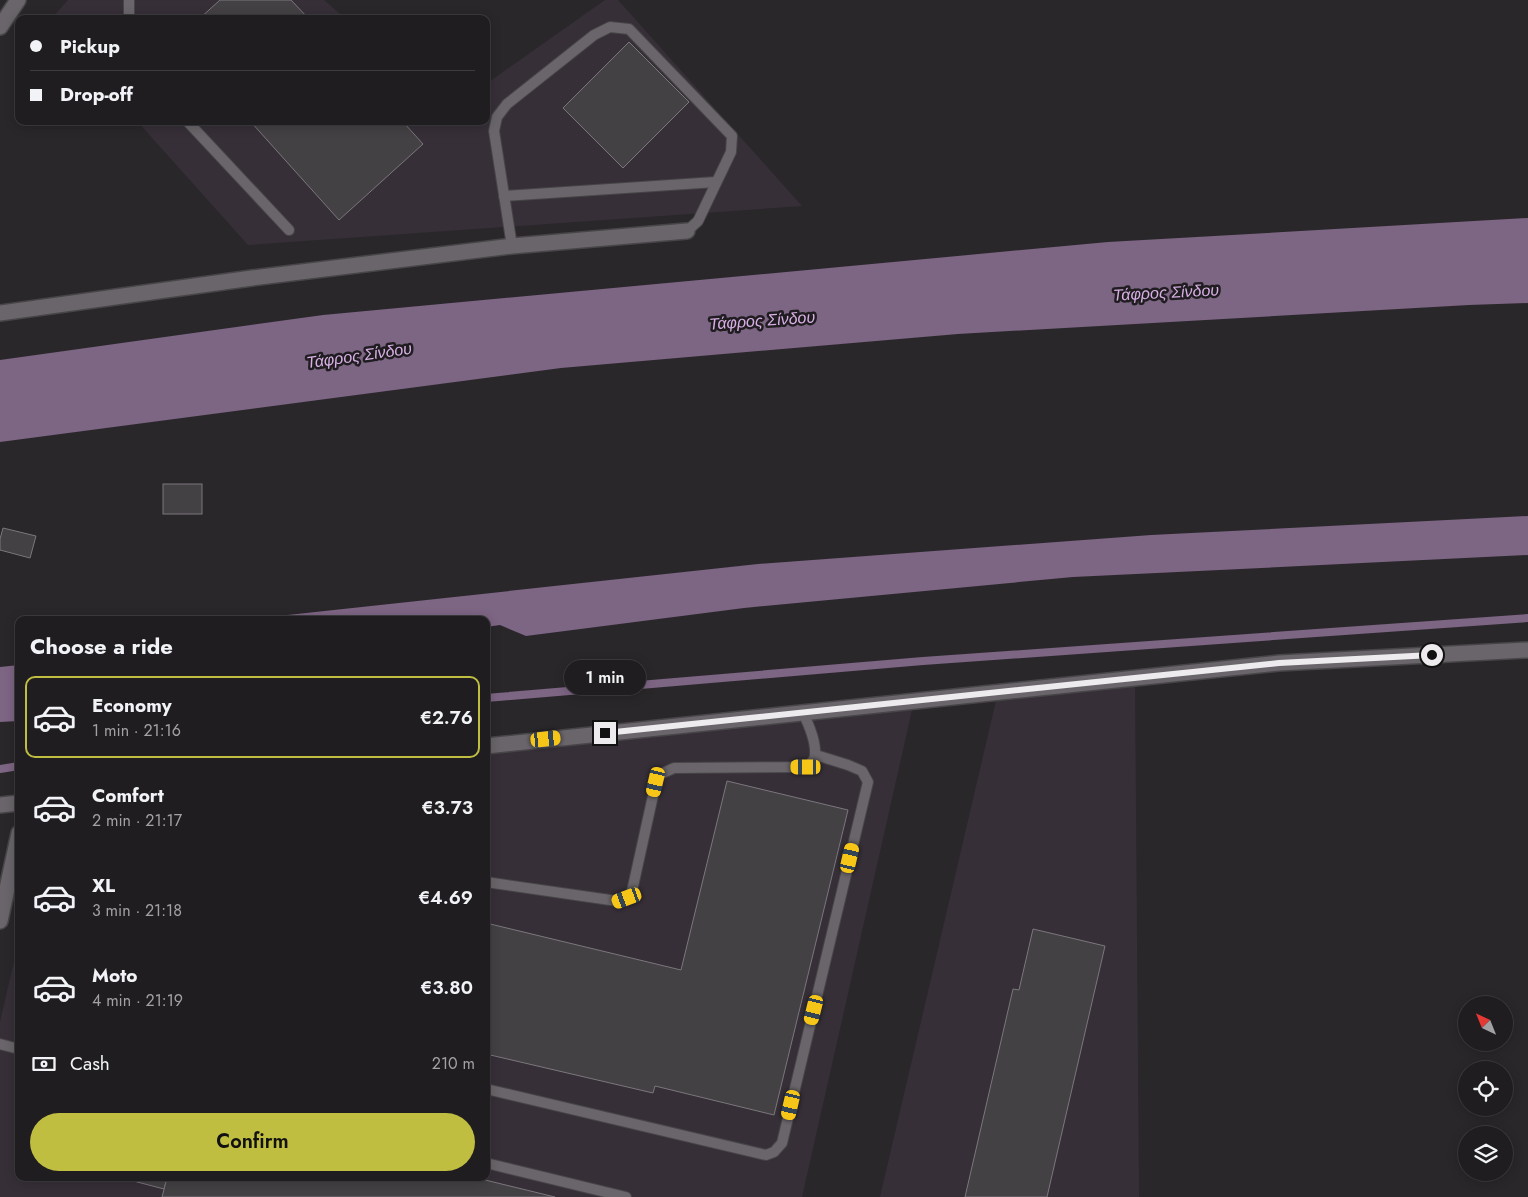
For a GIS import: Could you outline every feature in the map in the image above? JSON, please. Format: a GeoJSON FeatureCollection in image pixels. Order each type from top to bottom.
{"type":"FeatureCollection","features":[{"type":"Feature","properties":{"kind":"street"},"geometry":{"type":"LineString","coordinates":[[0,27],[18,0]]}},
{"type":"Feature","properties":{"kind":"street"},"geometry":{"type":"LineString","coordinates":[[0,313],[252,278],[512,246],[687,231]]}},
{"type":"Feature","properties":{"kind":"street"},"geometry":{"type":"LineString","coordinates":[[490,746],[1279,663],[1528,650]]}},
{"type":"Feature","properties":{"kind":"street"},"geometry":{"type":"LineString","coordinates":[[0,805],[15,803]]}},
{"type":"Feature","properties":{"kind":"street"},"geometry":{"type":"LineString","coordinates":[[0,921],[15,852]]}},
{"type":"Feature","properties":{"kind":"lane"},"geometry":{"type":"LineString","coordinates":[[129,0],[129,15]]}},
{"type":"Feature","properties":{"kind":"lane"},"geometry":{"type":"LineString","coordinates":[[512,246],[494,131],[497,117],[507,104],[594,35],[610,27],[629,29],[732,136],[732,152],[698,221],[687,231]]}},
{"type":"Feature","properties":{"kind":"lane"},"geometry":{"type":"LineString","coordinates":[[191,125],[288,230]]}},
{"type":"Feature","properties":{"kind":"lane"},"geometry":{"type":"LineString","coordinates":[[504,196],[716,182]]}},
{"type":"Feature","properties":{"kind":"lane"},"geometry":{"type":"LineString","coordinates":[[490,883],[617,901],[627,898],[632,891],[656,782],[661,774],[674,768],[806,767],[813,762],[816,755],[810,728],[803,713]]}},
{"type":"Feature","properties":{"kind":"lane"},"geometry":{"type":"LineString","coordinates":[[490,1090],[766,1155],[774,1152],[782,1143],[868,782],[862,771],[816,755]]}},
{"type":"Feature","properties":{"kind":"lane"},"geometry":{"type":"LineString","coordinates":[[0,1044],[15,1048]]}},
{"type":"Feature","properties":{"kind":"lane"},"geometry":{"type":"LineString","coordinates":[[490,1164],[626,1197]]}},
{"type":"Feature","properties":{"kind":"shaded area"},"geometry":{"type":"Polygon","coordinates":[[[68,0],[324,0],[341,15],[55,15],[68,0]]]}},
{"type":"Feature","properties":{"kind":"shaded area"},"geometry":{"type":"Polygon","coordinates":[[[605,0],[618,0],[802,206],[248,245],[141,125],[490,125],[490,81],[605,0]]]}},
{"type":"Feature","properties":{"kind":"shaded area"},"geometry":{"type":"Polygon","coordinates":[[[1135,686],[1139,1197],[880,1197],[996,701],[1135,686]]]}},
{"type":"Feature","properties":{"kind":"shaded area"},"geometry":{"type":"Polygon","coordinates":[[[914,701],[802,1197],[0,1197],[0,1022],[15,957],[15,1181],[490,1181],[490,751],[914,701]]]}},
{"type":"Feature","properties":{"kind":"water","name":"Τάφρος Σίνδου"},"geometry":{"type":"Polygon","coordinates":[[[1528,218],[1528,303],[958,334],[561,368],[0,442],[0,360],[323,315],[1108,242],[1528,218]]]}},
{"type":"Feature","properties":{"kind":"water"},"geometry":{"type":"Polygon","coordinates":[[[1528,516],[1528,555],[1073,577],[744,608],[526,636],[500,625],[490,626],[490,616],[278,616],[758,564],[1151,535],[1528,516]]]}},
{"type":"Feature","properties":{"kind":"water"},"geometry":{"type":"Polygon","coordinates":[[[15,665],[15,721],[0,722],[0,667],[15,665]]]}},
{"type":"Feature","properties":{"kind":"building"},"geometry":{"type":"Polygon","coordinates":[[[220,0],[291,0],[305,15],[203,15],[220,0]]]}},
{"type":"Feature","properties":{"kind":"building"},"geometry":{"type":"Polygon","coordinates":[[[629,42],[689,102],[623,168],[563,108],[629,42]]]}},
{"type":"Feature","properties":{"kind":"building"},"geometry":{"type":"Polygon","coordinates":[[[254,125],[406,125],[423,144],[339,220],[254,125]]]}},
{"type":"Feature","properties":{"kind":"building"},"geometry":{"type":"Polygon","coordinates":[[[163,484],[202,484],[202,514],[163,514],[163,484]]]}},
{"type":"Feature","properties":{"kind":"building"},"geometry":{"type":"Polygon","coordinates":[[[3,528],[36,536],[30,558],[0,550],[3,528]]]}},
{"type":"Feature","properties":{"kind":"building"},"geometry":{"type":"Polygon","coordinates":[[[727,781],[848,810],[774,1115],[655,1086],[653,1093],[490,1055],[490,924],[681,970],[727,781]]]}},
{"type":"Feature","properties":{"kind":"building"},"geometry":{"type":"Polygon","coordinates":[[[1033,929],[1105,946],[1047,1197],[965,1197],[1013,989],[1019,990],[1033,929]]]}},
{"type":"Feature","properties":{"kind":"building"},"geometry":{"type":"Polygon","coordinates":[[[133,1181],[166,1181],[164,1189],[133,1181]]]}},
{"type":"Feature","properties":{"kind":"building"},"geometry":{"type":"Polygon","coordinates":[[[166,1181],[489,1181],[555,1197],[162,1197],[166,1181]]]}},
{"type":"Feature","properties":{"kind":"waterway"},"geometry":{"type":"LineString","coordinates":[[490,698],[923,661],[1528,618]]}},
{"type":"Feature","properties":{"kind":"waterway"},"geometry":{"type":"LineString","coordinates":[[0,769],[15,767]]}},
{"type":"Feature","properties":{"kind":"route"},"geometry":{"type":"LineString","coordinates":[[605,733],[1279,663],[1432,655]]}}]}
